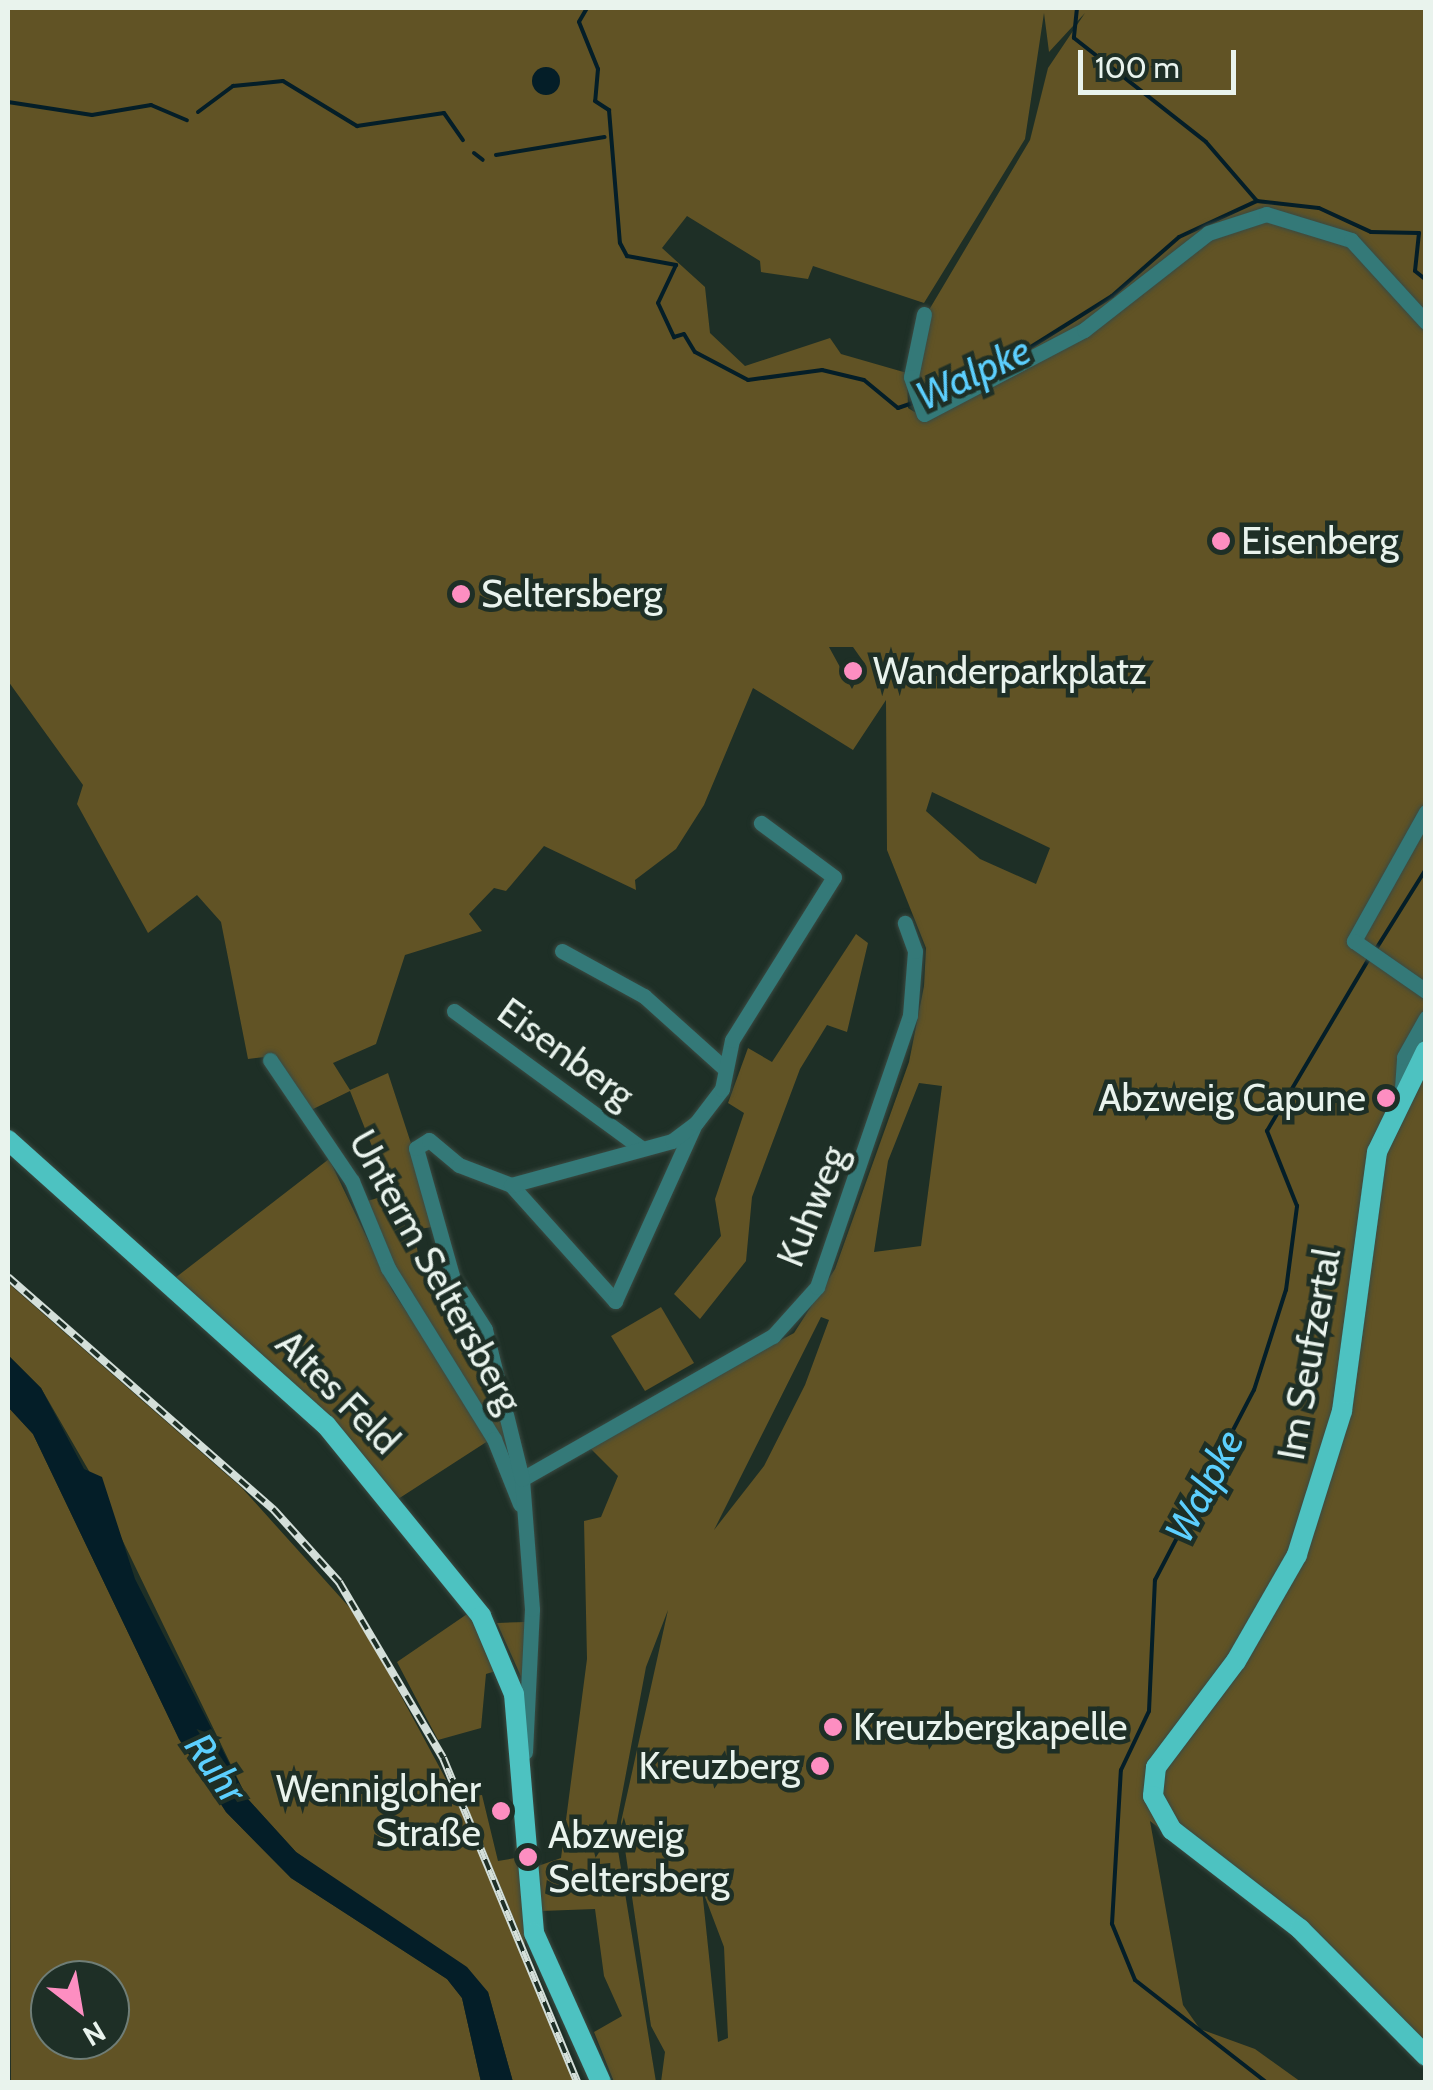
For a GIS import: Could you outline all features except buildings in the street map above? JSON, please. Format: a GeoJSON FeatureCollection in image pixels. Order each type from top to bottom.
{"type":"FeatureCollection","features":[{"type":"Feature","properties":{"kind":"main road","name":"Im Seufzertal"},"geometry":{"type":"LineString","coordinates":[[1426,1051],[1402,1088],[1377,1152],[1342,1411],[1297,1554],[1236,1661],[1156,1767],[1153,1796],[1172,1830],[1300,1929],[1426,2056]]}},
{"type":"Feature","properties":{"kind":"main road","name":"Altes Feld"},"geometry":{"type":"LineString","coordinates":[[8,1140],[340,1440],[457,1577],[522,1692],[534,1933],[601,2082]]}},
{"type":"Feature","properties":{"kind":"street"},"geometry":{"type":"LineString","coordinates":[[924,314],[913,400],[937,410],[1084,330],[1188,246],[1248,216],[1295,217],[1351,240],[1426,322]]}},
{"type":"Feature","properties":{"kind":"street"},"geometry":{"type":"LineString","coordinates":[[1426,812],[1354,941],[1426,991]]}},
{"type":"Feature","properties":{"kind":"street"},"geometry":{"type":"LineString","coordinates":[[522,1692],[527,1524],[522,1478],[485,1329],[453,1279],[416,1148],[429,1140],[459,1164],[511,1184],[615,1301],[696,1123],[722,1089],[732,1040],[834,876],[761,823]]}},
{"type":"Feature","properties":{"kind":"street","name":"Kuhweg"},"geometry":{"type":"LineString","coordinates":[[522,1478],[773,1336],[817,1287],[910,1015],[914,952],[905,923]]}},
{"type":"Feature","properties":{"kind":"street"},"geometry":{"type":"LineString","coordinates":[[562,951],[644,996],[724,1069]]}},
{"type":"Feature","properties":{"kind":"street","name":"Eisenberg"},"geometry":{"type":"LineString","coordinates":[[454,1011],[640,1147]]}},
{"type":"Feature","properties":{"kind":"street"},"geometry":{"type":"LineString","coordinates":[[1402,1088],[1404,1057],[1426,1018]]}},
{"type":"Feature","properties":{"kind":"street","name":"Unterm Seltersberg"},"geometry":{"type":"LineString","coordinates":[[270,1060],[352,1181],[388,1268],[494,1440],[527,1524]]}},
{"type":"Feature","properties":{"kind":"street"},"geometry":{"type":"LineString","coordinates":[[511,1184],[672,1141],[696,1123]]}},
{"type":"Feature","properties":{"kind":"shaded area"},"geometry":{"type":"Polygon","coordinates":[[[8,8],[1425,8],[1425,2065],[1301,1937],[1150,1821],[1183,2005],[1200,2029],[1255,2049],[1301,2082],[661,2082],[665,2052],[651,2026],[621,1822],[668,1610],[646,1667],[615,1832],[656,2082],[614,2082],[594,2032],[622,2016],[604,1976],[595,1909],[541,1911],[538,1866],[561,1858],[587,1659],[584,1521],[601,1517],[618,1476],[587,1445],[794,1333],[835,1269],[909,1062],[924,986],[926,948],[887,850],[886,700],[853,750],[753,688],[704,805],[676,849],[635,880],[636,890],[544,846],[506,891],[494,888],[469,914],[482,931],[405,955],[376,1044],[333,1063],[350,1090],[388,1073],[438,1226],[414,1230],[420,1266],[480,1327],[519,1482],[396,1276],[364,1202],[391,1194],[350,1091],[309,1111],[273,1056],[248,1059],[221,922],[197,895],[148,933],[77,804],[83,785],[8,681],[8,8]],[[1044,13],[1025,139],[924,303],[813,266],[808,279],[761,272],[760,261],[687,216],[662,248],[705,287],[710,333],[745,366],[830,338],[841,354],[907,373],[908,408],[921,416],[914,349],[929,310],[1030,140],[1048,68],[1085,13],[1049,52],[1044,13]],[[829,647],[852,689],[865,664],[853,647],[829,647]],[[932,792],[926,811],[980,859],[1036,884],[1050,848],[932,792]],[[919,1083],[888,1161],[874,1252],[921,1246],[942,1086],[919,1083]],[[821,1317],[714,1530],[764,1466],[805,1385],[829,1320],[821,1317]],[[702,1889],[718,2042],[728,2038],[724,1947],[702,1889]]]}},
{"type":"Feature","properties":{"kind":"shaded area"},"geometry":{"type":"Polygon","coordinates":[[[856,934],[868,943],[847,1032],[827,1025],[800,1069],[752,1197],[746,1261],[700,1319],[674,1294],[721,1236],[715,1199],[744,1113],[728,1103],[748,1048],[772,1062],[856,934]]]}},
{"type":"Feature","properties":{"kind":"shaded area"},"geometry":{"type":"Polygon","coordinates":[[[329,1159],[392,1290],[491,1439],[395,1501],[175,1278],[329,1159]]]}},
{"type":"Feature","properties":{"kind":"shaded area"},"geometry":{"type":"Polygon","coordinates":[[[8,1283],[242,1488],[359,1618],[455,1796],[574,2082],[513,2082],[488,1992],[296,1852],[247,1798],[89,1471],[41,1388],[8,1355],[8,1283]]]}},
{"type":"Feature","properties":{"kind":"shaded area"},"geometry":{"type":"Polygon","coordinates":[[[661,1307],[694,1363],[645,1391],[611,1336],[661,1307]]]}},
{"type":"Feature","properties":{"kind":"shaded area"},"geometry":{"type":"Polygon","coordinates":[[[8,1407],[33,1434],[179,1739],[226,1812],[291,1878],[447,1979],[462,1998],[481,2082],[11,2082],[8,1407]]]}},
{"type":"Feature","properties":{"kind":"shaded area"},"geometry":{"type":"Polygon","coordinates":[[[473,1610],[499,1670],[486,1674],[481,1728],[438,1740],[397,1662],[473,1610]]]}},
{"type":"Feature","properties":{"kind":"shaded area"},"geometry":{"type":"Polygon","coordinates":[[[526,1622],[523,1681],[497,1623],[526,1622]]]}},
{"type":"Feature","properties":{"kind":"shaded area"},"geometry":{"type":"Polygon","coordinates":[[[482,1795],[498,1861],[515,1858],[517,1826],[525,1945],[463,1797],[482,1795]]]}},
{"type":"Feature","properties":{"kind":"water"},"geometry":{"type":"Polygon","coordinates":[[[546,67],[556,71],[560,81],[556,91],[546,95],[536,91],[532,81],[536,71],[546,67]]]}},
{"type":"Feature","properties":{"kind":"water","name":"Ruhr"},"geometry":{"type":"Polygon","coordinates":[[[8,1355],[41,1388],[84,1469],[102,1477],[135,1579],[247,1798],[296,1852],[467,1967],[488,1992],[513,2082],[481,2082],[462,1998],[447,1979],[291,1878],[226,1812],[179,1739],[33,1434],[8,1407],[8,1355]]]}},
{"type":"Feature","properties":{"kind":"waterway"},"geometry":{"type":"LineString","coordinates":[[587,8],[579,22],[598,69],[595,101],[609,110],[620,243],[627,256],[676,265],[658,303],[674,337],[684,334],[695,352],[748,380],[822,370],[864,380],[898,408],[915,402]]}},
{"type":"Feature","properties":{"kind":"waterway"},"geometry":{"type":"LineString","coordinates":[[1077,8],[1074,38],[1206,142],[1257,201]]}},
{"type":"Feature","properties":{"kind":"waterway"},"geometry":{"type":"LineString","coordinates":[[198,112],[233,86],[283,81],[357,126],[444,113],[463,140]]}},
{"type":"Feature","properties":{"kind":"waterway"},"geometry":{"type":"LineString","coordinates":[[8,102],[92,115],[151,105],[187,120]]}},
{"type":"Feature","properties":{"kind":"waterway"},"geometry":{"type":"LineString","coordinates":[[496,155],[605,137]]}},
{"type":"Feature","properties":{"kind":"waterway"},"geometry":{"type":"LineString","coordinates":[[474,153],[483,160]]}},
{"type":"Feature","properties":{"kind":"waterway","name":"Walpke"},"geometry":{"type":"LineString","coordinates":[[924,399],[1018,355],[1112,296],[1179,237],[1257,201],[1319,208],[1371,232],[1419,233],[1415,271],[1426,280]]}},
{"type":"Feature","properties":{"kind":"waterway","name":"Walpke"},"geometry":{"type":"LineString","coordinates":[[1376,949],[1426,869]]}},
{"type":"Feature","properties":{"kind":"waterway","name":"Walpke"},"geometry":{"type":"LineString","coordinates":[[1266,2082],[1135,1980],[1112,1924],[1121,1770],[1149,1711],[1155,1580],[1254,1390],[1286,1290],[1297,1206],[1267,1131],[1370,957]]}},
{"type":"Feature","properties":{"kind":"railway"},"geometry":{"type":"LineString","coordinates":[[8,1277],[274,1510],[339,1582],[443,1758],[577,2082]]}},
{"type":"Feature","properties":{"kind":"place","name":"Eisenberg"},"geometry":{"type":"Point","coordinates":[1221,541]}},
{"type":"Feature","properties":{"kind":"place","name":"Seltersberg"},"geometry":{"type":"Point","coordinates":[461,594]}},
{"type":"Feature","properties":{"kind":"place","name":"Wanderparkplatz"},"geometry":{"type":"Point","coordinates":[853,671]}},
{"type":"Feature","properties":{"kind":"place","name":"Abzweig Capune"},"geometry":{"type":"Point","coordinates":[1386,1098]}},
{"type":"Feature","properties":{"kind":"place","name":"Kreuzbergkapelle"},"geometry":{"type":"Point","coordinates":[833,1727]}},
{"type":"Feature","properties":{"kind":"place","name":"Kreuzberg"},"geometry":{"type":"Point","coordinates":[820,1766]}},
{"type":"Feature","properties":{"kind":"place","name":"Wennigloher Straße"},"geometry":{"type":"Point","coordinates":[501,1811]}},
{"type":"Feature","properties":{"kind":"place","name":"Abzweig Seltersberg"},"geometry":{"type":"Point","coordinates":[528,1857]}}]}
